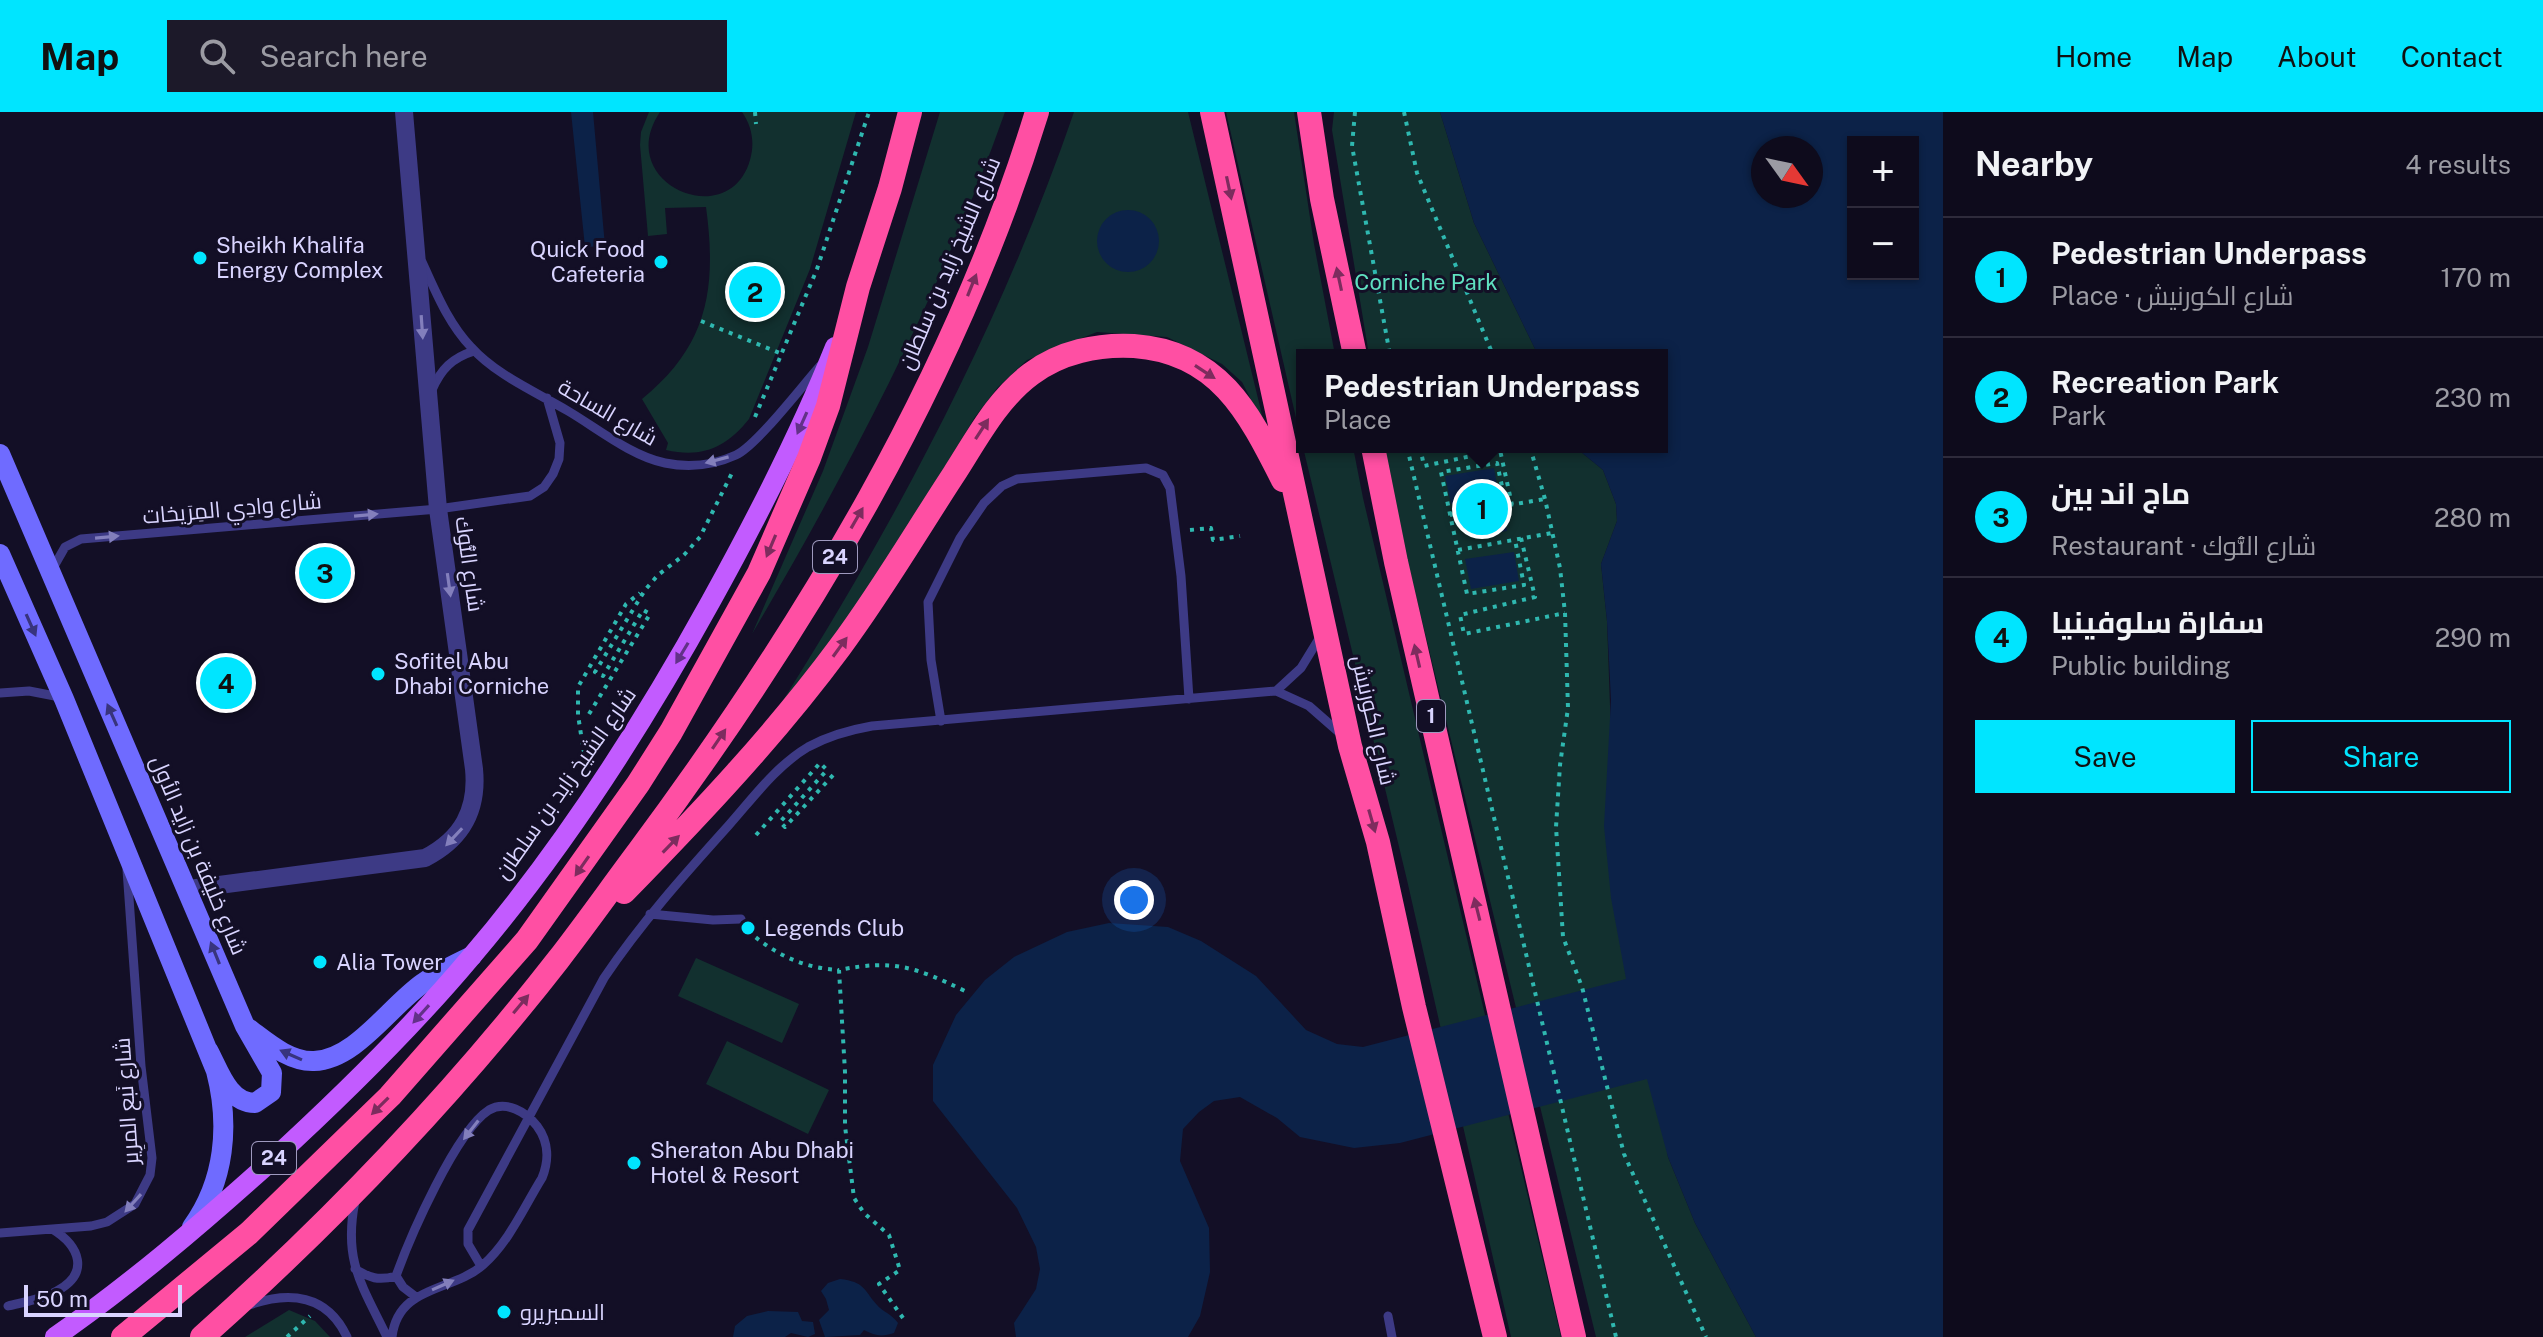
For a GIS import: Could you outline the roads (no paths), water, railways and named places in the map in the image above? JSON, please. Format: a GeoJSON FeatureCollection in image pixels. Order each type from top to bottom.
{"type":"FeatureCollection","features":[{"type":"Feature","properties":{"kind":"highway","name":"شارع الشيخ زايد بن سلطان"},"geometry":{"type":"LineString","coordinates":[[858,287],[890,188],[910,112]]}},
{"type":"Feature","properties":{"kind":"highway","name":"شارع الشيخ زايد بن سلطان"},"geometry":{"type":"LineString","coordinates":[[202,1337],[358,1188],[435,1106],[558,960],[722,735],[822,579],[876,485],[924,391],[1004,207],[1037,112]]}},
{"type":"Feature","properties":{"kind":"highway","name":"شارع الكورنيش"},"geometry":{"type":"LineString","coordinates":[[1212,112],[1350,746],[1378,842],[1414,1007],[1495,1337]]}},
{"type":"Feature","properties":{"kind":"highway"},"geometry":{"type":"LineString","coordinates":[[1309,112],[1354,349]]}},
{"type":"Feature","properties":{"kind":"highway"},"geometry":{"type":"LineString","coordinates":[[123,1337],[249,1233],[390,1096],[527,940],[602,838],[671,732],[759,573],[828,406],[858,287]]}},
{"type":"Feature","properties":{"kind":"highway"},"geometry":{"type":"LineString","coordinates":[[558,960],[696,818],[772,734],[841,646],[996,409],[1030,374],[1056,359],[1082,350],[1112,345],[1160,350],[1187,360],[1212,375],[1247,412],[1299,511]]}},
{"type":"Feature","properties":{"kind":"highway","name":"1"},"geometry":{"type":"LineString","coordinates":[[1374,453],[1396,562],[1574,1337]]}},
{"type":"Feature","properties":{"kind":"main road","name":"شارع الشيخ زايد بن سلطان"},"geometry":{"type":"LineString","coordinates":[[55,1337],[116,1295],[182,1241],[346,1091],[472,956],[556,847],[645,716],[742,546],[787,455],[858,287]]}},
{"type":"Feature","properties":{"kind":"main road","name":"شارع خليفة بن زايد الأول"},"geometry":{"type":"LineString","coordinates":[[0,454],[189,889],[245,1026],[274,1078],[271,1092],[261,1101],[249,1104],[234,1097],[208,1050]]}},
{"type":"Feature","properties":{"kind":"main road"},"geometry":{"type":"LineString","coordinates":[[0,554],[64,699],[208,1050],[222,1094],[225,1117],[215,1183],[206,1204],[182,1241]]}},
{"type":"Feature","properties":{"kind":"main road"},"geometry":{"type":"LineString","coordinates":[[245,1026],[293,1058],[326,1059],[356,1044],[422,983],[472,956]]}},
{"type":"Feature","properties":{"kind":"street","name":"شارع التُّوك"},"geometry":{"type":"LineString","coordinates":[[189,889],[416,860],[442,849],[456,837],[473,805],[476,787],[438,509],[404,112]]}},
{"type":"Feature","properties":{"kind":"lane"},"geometry":{"type":"LineString","coordinates":[[1314,149],[1322,112]]}},
{"type":"Feature","properties":{"kind":"lane","name":"شارع الساحة"},"geometry":{"type":"LineString","coordinates":[[416,249],[447,315],[474,351],[637,452],[662,463],[690,466],[718,462],[740,453],[833,351]]}},
{"type":"Feature","properties":{"kind":"lane"},"geometry":{"type":"LineString","coordinates":[[428,406],[437,378],[446,366],[457,356],[474,351]]}},
{"type":"Feature","properties":{"kind":"lane"},"geometry":{"type":"LineString","coordinates":[[438,509],[515,500],[530,496],[544,487],[559,459],[560,443],[547,398]]}},
{"type":"Feature","properties":{"kind":"lane"},"geometry":{"type":"LineString","coordinates":[[941,721],[931,660],[928,602],[960,538],[992,494],[1017,479],[1030,477],[1146,468],[1156,470],[1167,480],[1177,532],[1189,699]]}},
{"type":"Feature","properties":{"kind":"lane","name":"شارع وادِي المِرَيخات"},"geometry":{"type":"LineString","coordinates":[[52,577],[60,553],[81,539],[438,509]]}},
{"type":"Feature","properties":{"kind":"lane"},"geometry":{"type":"LineString","coordinates":[[1276,691],[1312,654],[1325,622]]}},
{"type":"Feature","properties":{"kind":"lane"},"geometry":{"type":"LineString","coordinates":[[0,693],[29,691],[64,699]]}},
{"type":"Feature","properties":{"kind":"lane"},"geometry":{"type":"LineString","coordinates":[[481,1266],[468,1244],[468,1230],[604,978],[650,914],[770,778],[806,748],[849,730],[1276,691],[1293,697],[1324,716],[1350,746]]}},
{"type":"Feature","properties":{"kind":"lane","name":"شارع نَبع المرِير"},"geometry":{"type":"LineString","coordinates":[[0,1233],[107,1222],[135,1204],[150,1175],[152,1158],[141,1066],[126,851]]}},
{"type":"Feature","properties":{"kind":"lane"},"geometry":{"type":"LineString","coordinates":[[650,914],[713,920],[741,919]]}},
{"type":"Feature","properties":{"kind":"lane"},"geometry":{"type":"LineString","coordinates":[[355,1269],[372,1279],[396,1276],[445,1169],[490,1109],[501,1106],[522,1112],[530,1118],[545,1140],[547,1166],[507,1236],[481,1266],[416,1297],[401,1311],[390,1337]]}},
{"type":"Feature","properties":{"kind":"lane"},"geometry":{"type":"LineString","coordinates":[[358,1188],[351,1231],[355,1269],[390,1337]]}},
{"type":"Feature","properties":{"kind":"lane"},"geometry":{"type":"LineString","coordinates":[[8,1306],[56,1292],[72,1279],[78,1265],[76,1250],[66,1238],[52,1229]]}},
{"type":"Feature","properties":{"kind":"lane"},"geometry":{"type":"LineString","coordinates":[[396,1276],[403,1287],[416,1297]]}},
{"type":"Feature","properties":{"kind":"lane"},"geometry":{"type":"LineString","coordinates":[[232,1311],[288,1295],[318,1304],[331,1314],[347,1337]]}},
{"type":"Feature","properties":{"kind":"lane"},"geometry":{"type":"LineString","coordinates":[[1388,1316],[1392,1337]]}},
{"type":"Feature","properties":{"kind":"water"},"geometry":{"type":"Polygon","coordinates":[[[571,112],[593,112],[605,246],[585,247],[571,112]]]}},
{"type":"Feature","properties":{"kind":"water"},"geometry":{"type":"Polygon","coordinates":[[[1440,112],[1943,112],[1943,1337],[1756,1337],[1695,1223],[1668,1157],[1647,1079],[1400,1143],[1354,1148],[1300,1137],[1277,1118],[1240,1097],[1214,1101],[1183,1129],[1180,1161],[1209,1228],[1210,1272],[1200,1316],[1188,1337],[1016,1337],[1014,1323],[1036,1289],[1040,1269],[1036,1247],[1017,1208],[933,1101],[933,1065],[956,1015],[985,980],[1014,957],[1067,932],[1109,923],[1168,927],[1201,941],[1256,976],[1306,1030],[1337,1044],[1363,1047],[1626,979],[1611,898],[1604,826],[1611,700],[1601,564],[1617,521],[1616,504],[1603,470],[1582,453],[1668,453],[1668,349],[1535,349],[1474,223],[1440,112]]]}},
{"type":"Feature","properties":{"kind":"water"},"geometry":{"type":"Polygon","coordinates":[[[1122,210],[1134,210],[1150,219],[1157,229],[1157,253],[1150,263],[1134,272],[1122,272],[1102,258],[1097,247],[1097,235],[1111,215],[1122,210]]]}},
{"type":"Feature","properties":{"kind":"water"},"geometry":{"type":"Polygon","coordinates":[[[1494,468],[1499,496],[1451,504],[1445,476],[1494,468]]]}},
{"type":"Feature","properties":{"kind":"water"},"geometry":{"type":"Polygon","coordinates":[[[1504,517],[1507,531],[1472,536],[1467,532],[1465,525],[1469,521],[1504,517]]]}},
{"type":"Feature","properties":{"kind":"water"},"geometry":{"type":"Polygon","coordinates":[[[1514,552],[1519,581],[1471,589],[1465,559],[1514,552]]]}},
{"type":"Feature","properties":{"kind":"water"},"geometry":{"type":"Polygon","coordinates":[[[840,1279],[859,1284],[879,1307],[896,1320],[898,1323],[894,1333],[879,1335],[864,1330],[860,1335],[825,1337],[819,1320],[829,1310],[821,1291],[828,1283],[840,1279]]]}},
{"type":"Feature","properties":{"kind":"water"},"geometry":{"type":"Polygon","coordinates":[[[768,1311],[798,1312],[802,1321],[813,1322],[815,1334],[808,1337],[791,1333],[785,1337],[733,1337],[735,1326],[747,1316],[768,1311]]]}},
{"type":"Feature","properties":{"kind":"place","name":"Sheikh Khalifa Energy Complex"},"geometry":{"type":"Point","coordinates":[200,258]}},
{"type":"Feature","properties":{"kind":"place","name":"Quick Food Cafeteria"},"geometry":{"type":"Point","coordinates":[661,262]}},
{"type":"Feature","properties":{"kind":"place","name":"Recreation Park"},"geometry":{"type":"Point","coordinates":[755,292]}},
{"type":"Feature","properties":{"kind":"place","name":"Pedestrian Underpass"},"geometry":{"type":"Point","coordinates":[1482,509]}},
{"type":"Feature","properties":{"kind":"place","name":"ماج اند بين"},"geometry":{"type":"Point","coordinates":[325,573]}},
{"type":"Feature","properties":{"kind":"place","name":"Sofitel Abu Dhabi Corniche"},"geometry":{"type":"Point","coordinates":[378,674]}},
{"type":"Feature","properties":{"kind":"place","name":"سفارة سلوفينيا"},"geometry":{"type":"Point","coordinates":[226,683]}},
{"type":"Feature","properties":{"kind":"place","name":"Legends Club"},"geometry":{"type":"Point","coordinates":[748,928]}},
{"type":"Feature","properties":{"kind":"place","name":"Alia Tower"},"geometry":{"type":"Point","coordinates":[320,962]}},
{"type":"Feature","properties":{"kind":"place","name":"Sheraton Abu Dhabi Hotel & Resort"},"geometry":{"type":"Point","coordinates":[634,1163]}},
{"type":"Feature","properties":{"kind":"place","name":"السمبريرو"},"geometry":{"type":"Point","coordinates":[504,1312]}},
{"type":"Feature","properties":{"kind":"park label","name":"Corniche Park"},"geometry":{"type":"Point","coordinates":[1426,282]}}]}
